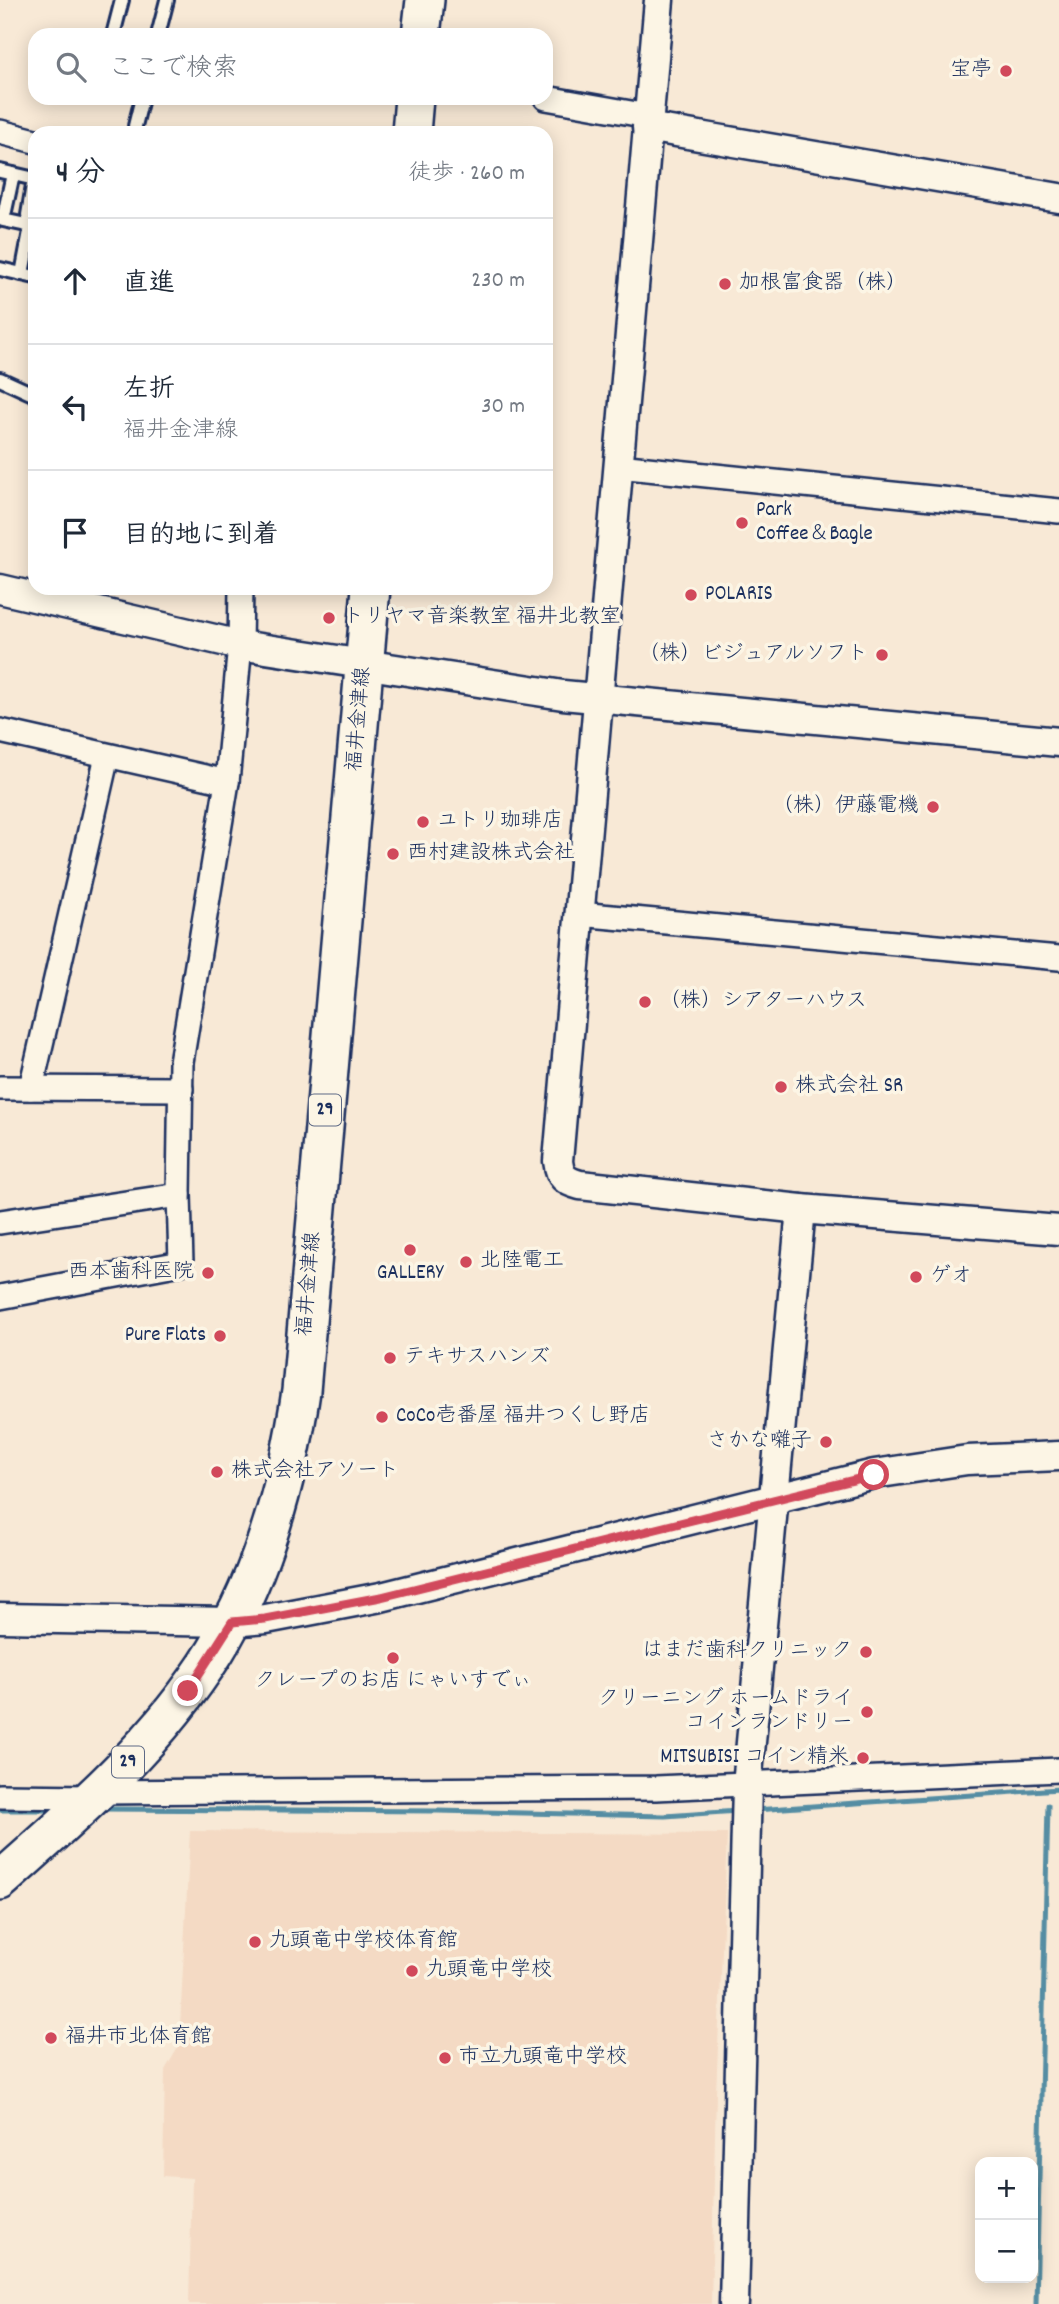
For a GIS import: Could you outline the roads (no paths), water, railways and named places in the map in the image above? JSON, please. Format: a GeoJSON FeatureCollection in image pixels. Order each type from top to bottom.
{"type":"FeatureCollection","features":[{"type":"Feature","properties":{"kind":"main road"},"geometry":{"type":"LineString","coordinates":[[422,28],[425,0]]}},
{"type":"Feature","properties":{"kind":"main road"},"geometry":{"type":"LineString","coordinates":[[412,126],[413,105]]}},
{"type":"Feature","properties":{"kind":"main road","name":"福井金津線"},"geometry":{"type":"LineString","coordinates":[[0,1881],[96,1795],[134,1756],[188,1691],[232,1622],[271,1525],[291,1451],[299,1401],[370,595]]}},
{"type":"Feature","properties":{"kind":"street"},"geometry":{"type":"LineString","coordinates":[[659,0],[558,1161],[560,1173],[566,1181],[580,1185],[801,1209],[1059,1230]]}},
{"type":"Feature","properties":{"kind":"street"},"geometry":{"type":"LineString","coordinates":[[553,100],[647,121],[1059,198]]}},
{"type":"Feature","properties":{"kind":"street"},"geometry":{"type":"LineString","coordinates":[[0,132],[28,139]]}},
{"type":"Feature","properties":{"kind":"street"},"geometry":{"type":"LineString","coordinates":[[618,466],[1059,511]]}},
{"type":"Feature","properties":{"kind":"street"},"geometry":{"type":"LineString","coordinates":[[0,589],[240,645],[364,666],[598,698],[1059,742]]}},
{"type":"Feature","properties":{"kind":"street"},"geometry":{"type":"LineString","coordinates":[[0,1297],[181,1263],[181,1062],[227,782],[240,645],[241,595]]}},
{"type":"Feature","properties":{"kind":"street"},"geometry":{"type":"LineString","coordinates":[[0,731],[227,782]]}},
{"type":"Feature","properties":{"kind":"street"},"geometry":{"type":"LineString","coordinates":[[31,1088],[107,756]]}},
{"type":"Feature","properties":{"kind":"street"},"geometry":{"type":"LineString","coordinates":[[579,914],[1059,958]]}},
{"type":"Feature","properties":{"kind":"street"},"geometry":{"type":"LineString","coordinates":[[0,1088],[181,1089]]}},
{"type":"Feature","properties":{"kind":"street"},"geometry":{"type":"LineString","coordinates":[[0,1222],[179,1195]]}},
{"type":"Feature","properties":{"kind":"street"},"geometry":{"type":"LineString","coordinates":[[734,2304],[747,1785],[801,1209]]}},
{"type":"Feature","properties":{"kind":"street"},"geometry":{"type":"LineString","coordinates":[[0,1618],[232,1622],[265,1619],[381,1597],[874,1475],[967,1460],[1059,1456]]}},
{"type":"Feature","properties":{"kind":"street"},"geometry":{"type":"LineString","coordinates":[[0,1796],[642,1788],[1059,1770]]}},
{"type":"Feature","properties":{"kind":"lane"},"geometry":{"type":"LineString","coordinates":[[115,28],[122,0]]}},
{"type":"Feature","properties":{"kind":"lane"},"geometry":{"type":"LineString","coordinates":[[160,28],[167,0]]}},
{"type":"Feature","properties":{"kind":"lane"},"geometry":{"type":"LineString","coordinates":[[135,126],[140,105]]}},
{"type":"Feature","properties":{"kind":"lane"},"geometry":{"type":"LineString","coordinates":[[0,171],[28,177]]}},
{"type":"Feature","properties":{"kind":"lane"},"geometry":{"type":"LineString","coordinates":[[13,174],[3,220],[28,225]]}},
{"type":"Feature","properties":{"kind":"lane"},"geometry":{"type":"LineString","coordinates":[[0,269],[28,275]]}},
{"type":"Feature","properties":{"kind":"lane"},"geometry":{"type":"LineString","coordinates":[[0,379],[28,392]]}},
{"type":"Feature","properties":{"kind":"waterway"},"geometry":{"type":"LineString","coordinates":[[755,1810],[1059,1789]]}},
{"type":"Feature","properties":{"kind":"waterway"},"geometry":{"type":"LineString","coordinates":[[1036,2304],[1048,1805]]}},
{"type":"Feature","properties":{"kind":"waterway"},"geometry":{"type":"LineString","coordinates":[[101,1809],[437,1811],[665,1816],[738,1811]]}},
{"type":"Feature","properties":{"kind":"waterway"},"geometry":{"type":"LineString","coordinates":[[0,1810],[59,1810]]}},
{"type":"Feature","properties":{"kind":"place","name":"宝亭"},"geometry":{"type":"Point","coordinates":[1006,71]}},
{"type":"Feature","properties":{"kind":"place","name":"加根富食器（株）"},"geometry":{"type":"Point","coordinates":[725,284]}},
{"type":"Feature","properties":{"kind":"place","name":"Park Coffee＆Bagle"},"geometry":{"type":"Point","coordinates":[742,523]}},
{"type":"Feature","properties":{"kind":"place","name":"POLARIS"},"geometry":{"type":"Point","coordinates":[691,595]}},
{"type":"Feature","properties":{"kind":"place","name":"トリヤマ音楽教室 福井北教室"},"geometry":{"type":"Point","coordinates":[329,618]}},
{"type":"Feature","properties":{"kind":"place","name":"（株）ビジュアルソフト"},"geometry":{"type":"Point","coordinates":[882,655]}},
{"type":"Feature","properties":{"kind":"place","name":"（株）伊藤電機"},"geometry":{"type":"Point","coordinates":[933,807]}},
{"type":"Feature","properties":{"kind":"place","name":"ユトリ珈琲店"},"geometry":{"type":"Point","coordinates":[423,822]}},
{"type":"Feature","properties":{"kind":"place","name":"西村建設株式会社"},"geometry":{"type":"Point","coordinates":[393,854]}},
{"type":"Feature","properties":{"kind":"place","name":"（株）シアターハウス"},"geometry":{"type":"Point","coordinates":[645,1002]}},
{"type":"Feature","properties":{"kind":"place","name":"株式会社 SR"},"geometry":{"type":"Point","coordinates":[781,1087]}},
{"type":"Feature","properties":{"kind":"place","name":"GALLERY"},"geometry":{"type":"Point","coordinates":[410,1250]}},
{"type":"Feature","properties":{"kind":"place","name":"北陸電工"},"geometry":{"type":"Point","coordinates":[466,1262]}},
{"type":"Feature","properties":{"kind":"place","name":"西本歯科医院"},"geometry":{"type":"Point","coordinates":[208,1273]}},
{"type":"Feature","properties":{"kind":"place","name":"ゲオ"},"geometry":{"type":"Point","coordinates":[916,1277]}},
{"type":"Feature","properties":{"kind":"place","name":"Pure Flats"},"geometry":{"type":"Point","coordinates":[220,1336]}},
{"type":"Feature","properties":{"kind":"place","name":"テキサスハンズ"},"geometry":{"type":"Point","coordinates":[390,1358]}},
{"type":"Feature","properties":{"kind":"place","name":"CoCo壱番屋 福井つくし野店"},"geometry":{"type":"Point","coordinates":[382,1417]}},
{"type":"Feature","properties":{"kind":"place","name":"さかな囃子"},"geometry":{"type":"Point","coordinates":[826,1442]}},
{"type":"Feature","properties":{"kind":"place","name":"株式会社アソート"},"geometry":{"type":"Point","coordinates":[217,1472]}},
{"type":"Feature","properties":{"kind":"place","name":"はまだ歯科クリニック"},"geometry":{"type":"Point","coordinates":[866,1652]}},
{"type":"Feature","properties":{"kind":"place","name":"クレープのお店 にゃいすでぃ"},"geometry":{"type":"Point","coordinates":[393,1658]}},
{"type":"Feature","properties":{"kind":"place","name":"クリーニング ホームドライ コインランドリー"},"geometry":{"type":"Point","coordinates":[867,1712]}},
{"type":"Feature","properties":{"kind":"place","name":"MITSUBISI コイン精米"},"geometry":{"type":"Point","coordinates":[863,1758]}},
{"type":"Feature","properties":{"kind":"place","name":"九頭竜中学校体育館"},"geometry":{"type":"Point","coordinates":[255,1942]}},
{"type":"Feature","properties":{"kind":"place","name":"九頭竜中学校"},"geometry":{"type":"Point","coordinates":[412,1971]}},
{"type":"Feature","properties":{"kind":"place","name":"福井市北体育館"},"geometry":{"type":"Point","coordinates":[51,2038]}},
{"type":"Feature","properties":{"kind":"place","name":"市立九頭竜中学校"},"geometry":{"type":"Point","coordinates":[445,2058]}}]}
